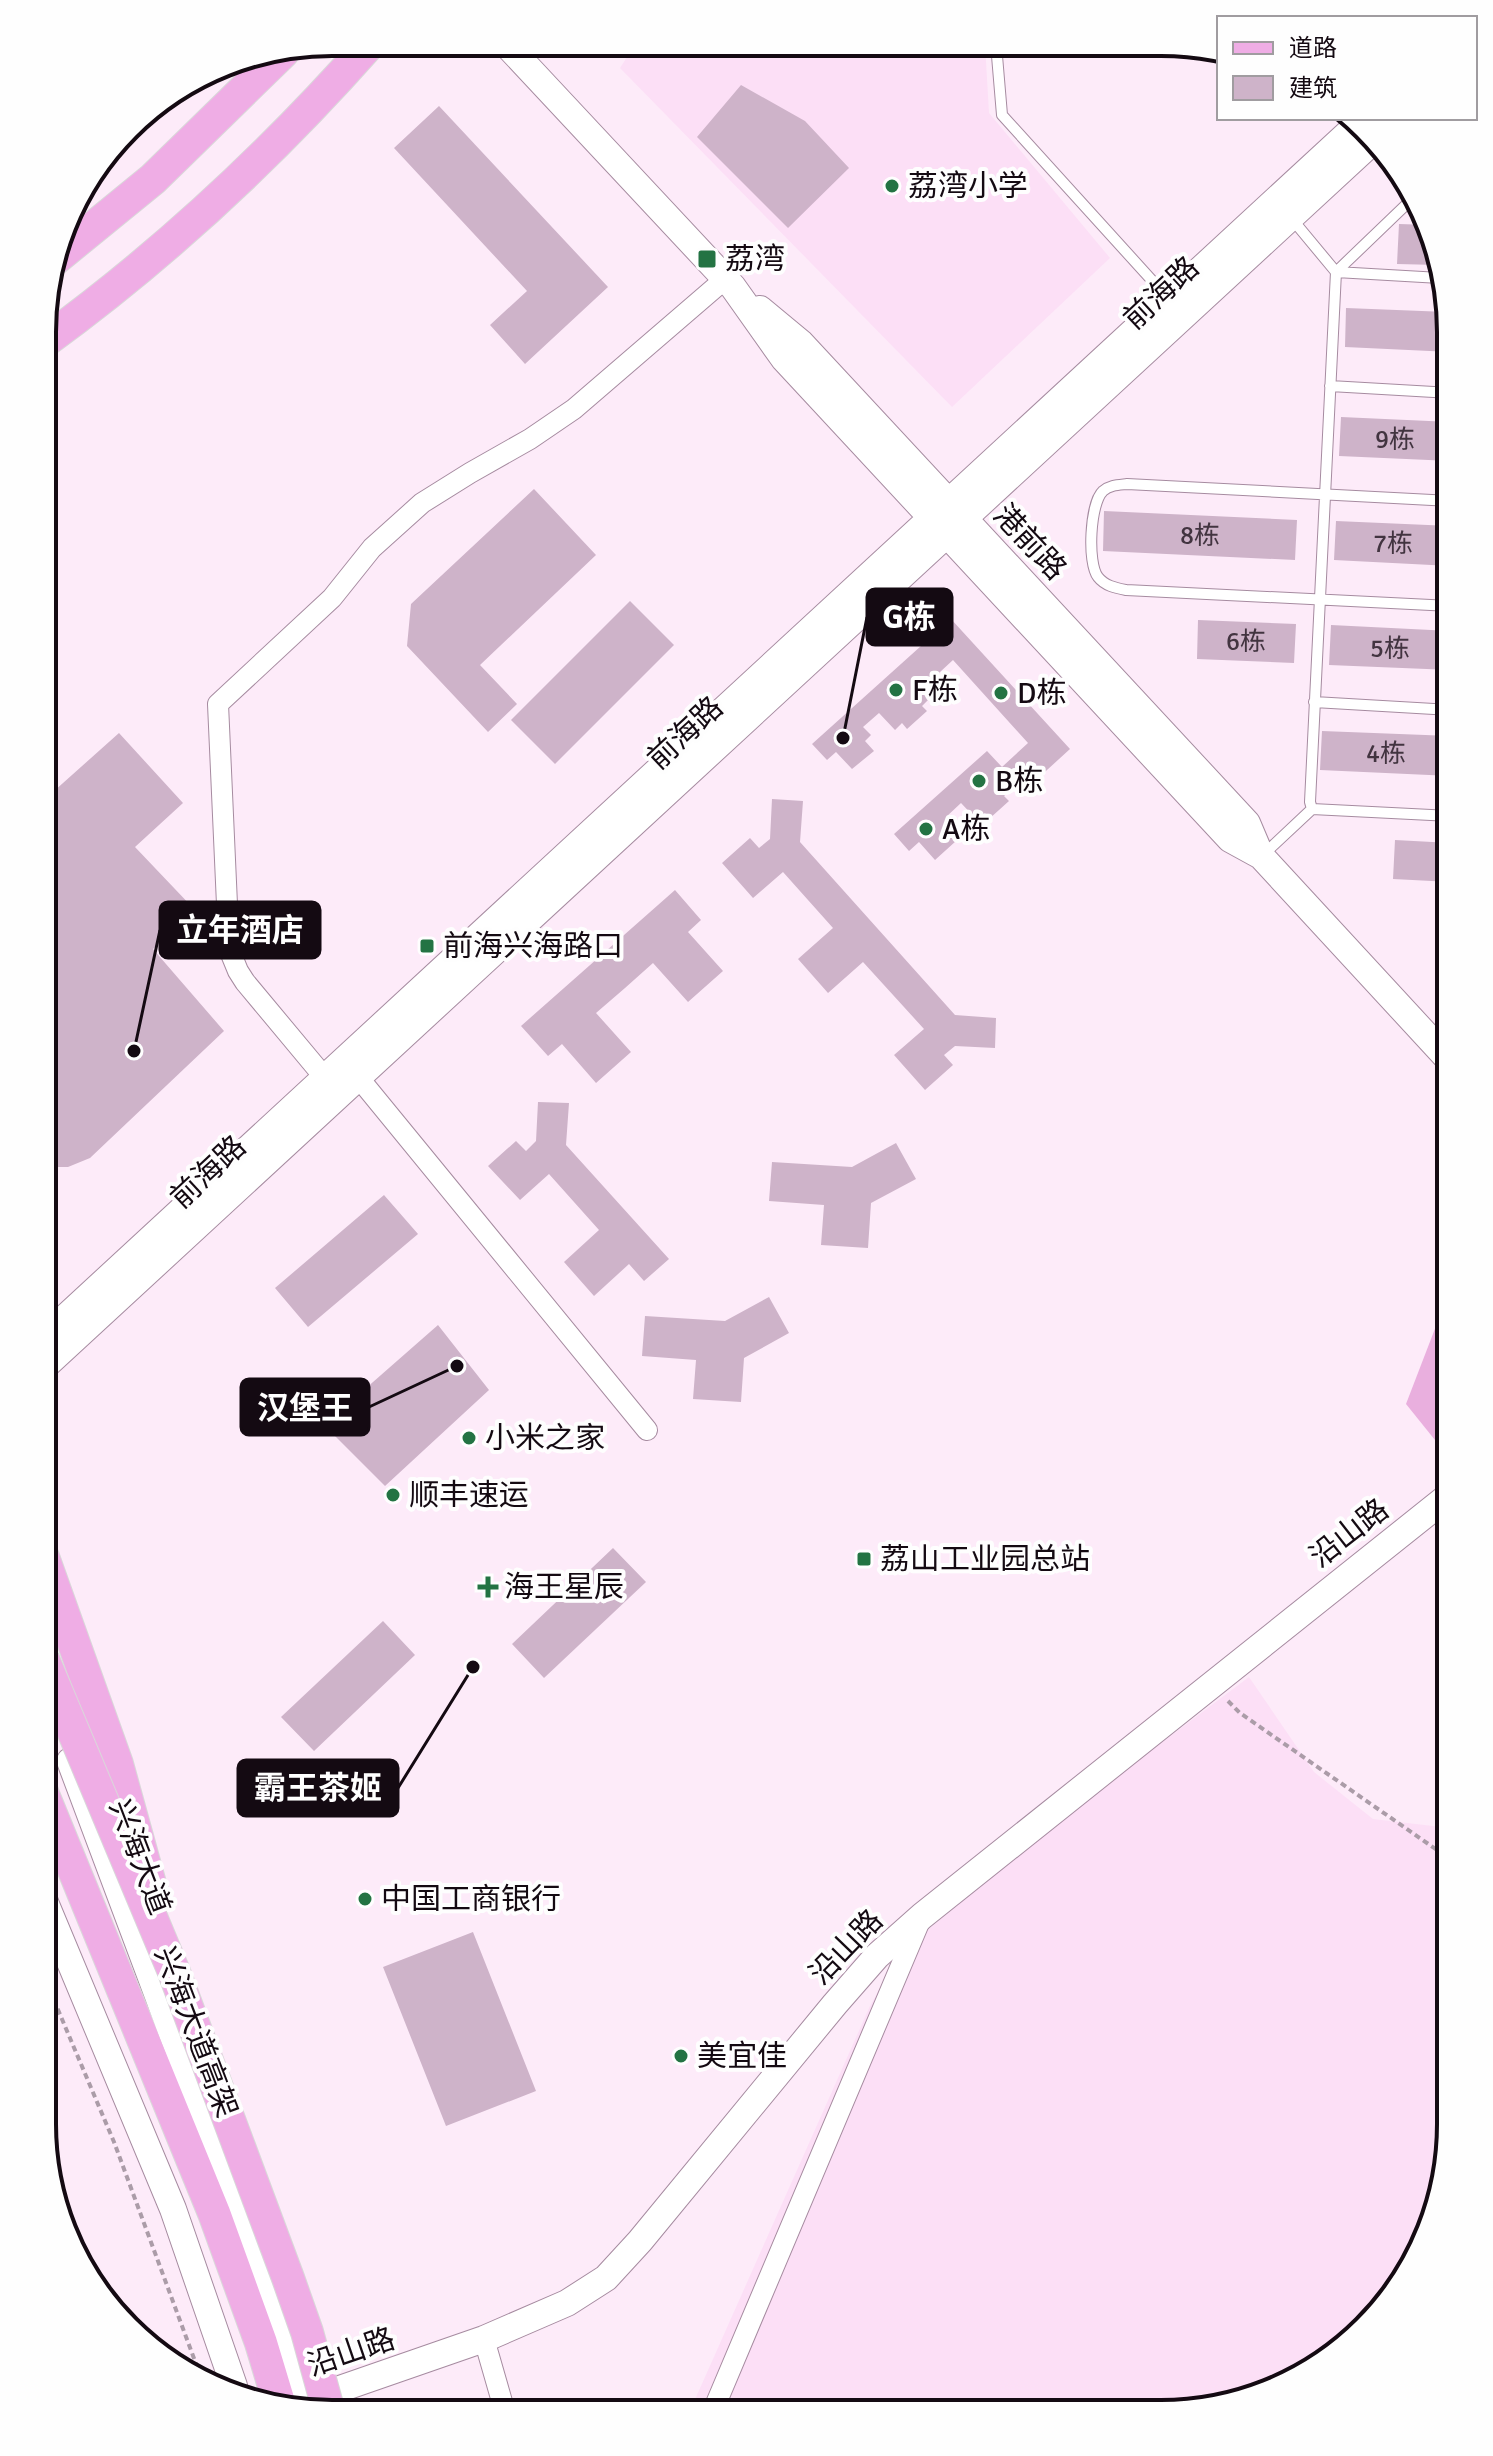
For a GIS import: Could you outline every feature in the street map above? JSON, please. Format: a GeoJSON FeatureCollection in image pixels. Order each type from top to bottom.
{"type":"FeatureCollection","features":[{"type":"Feature","properties":{"kind":"main road"},"geometry":{"type":"LineString","coordinates":[[56,333],[149,262],[219,200],[359,56]]}},
{"type":"Feature","properties":{"kind":"main road"},"geometry":{"type":"LineString","coordinates":[[70,247],[153,179],[272,63]]}},
{"type":"Feature","properties":{"kind":"main road"},"geometry":{"type":"LineString","coordinates":[[56,1593],[117,1764],[174,1972]]}},
{"type":"Feature","properties":{"kind":"main road","name":"兴海大道高架"},"geometry":{"type":"LineString","coordinates":[[56,1690],[174,1972],[273,2234],[307,2332],[302,2398]]}},
{"type":"Feature","properties":{"kind":"main road","name":"兴海大道高架"},"geometry":{"type":"LineString","coordinates":[[56,1826],[214,2213],[257,2331],[295,2398]]}},
{"type":"Feature","properties":{"kind":"street","name":"港前路"},"geometry":{"type":"LineString","coordinates":[[517,56],[729,283],[784,359],[947,518],[1230,839],[1261,856],[1437,1046]]}},
{"type":"Feature","properties":{"kind":"street","name":"前海路"},"geometry":{"type":"LineString","coordinates":[[56,1356],[358,1077],[947,518],[1169,299],[1350,132]]}},
{"type":"Feature","properties":{"kind":"street","name":"前海路"},"geometry":{"type":"LineString","coordinates":[[56,1326],[325,1078],[947,518],[1291,218],[1366,148]]}},
{"type":"Feature","properties":{"kind":"street"},"geometry":{"type":"LineString","coordinates":[[325,1078],[245,982],[229,949],[218,704],[332,598],[372,548],[422,503],[574,409],[729,283]]}},
{"type":"Feature","properties":{"kind":"street"},"geometry":{"type":"LineString","coordinates":[[358,1077],[647,1430]]}},
{"type":"Feature","properties":{"kind":"street","name":"沿山路"},"geometry":{"type":"LineString","coordinates":[[323,2400],[484,2339],[567,2303],[606,2278],[877,1956],[922,1916],[1210,1684],[1436,1506]]}},
{"type":"Feature","properties":{"kind":"street","name":"兴海大道"},"geometry":{"type":"LineString","coordinates":[[56,1720],[270,2295],[298,2398]]}},
{"type":"Feature","properties":{"kind":"street"},"geometry":{"type":"LineString","coordinates":[[718,2400],[922,1916]]}},
{"type":"Feature","properties":{"kind":"street"},"geometry":{"type":"LineString","coordinates":[[56,1929],[173,2209],[232,2381]]}},
{"type":"Feature","properties":{"kind":"street"},"geometry":{"type":"LineString","coordinates":[[484,2339],[502,2400]]}},
{"type":"Feature","properties":{"kind":"lane"},"geometry":{"type":"LineString","coordinates":[[997,56],[1002,115],[1169,299]]}},
{"type":"Feature","properties":{"kind":"lane"},"geometry":{"type":"LineString","coordinates":[[1336,272],[1405,205]]}},
{"type":"Feature","properties":{"kind":"lane"},"geometry":{"type":"LineString","coordinates":[[1291,218],[1336,272],[1308,794],[1312,809]]}},
{"type":"Feature","properties":{"kind":"lane"},"geometry":{"type":"LineString","coordinates":[[1336,272],[1432,278]]}},
{"type":"Feature","properties":{"kind":"lane"},"geometry":{"type":"LineString","coordinates":[[1330,386],[1437,392]]}},
{"type":"Feature","properties":{"kind":"lane"},"geometry":{"type":"LineString","coordinates":[[1437,500],[1127,484],[1113,486],[1098,497],[1091,559],[1100,580],[1111,587],[1126,590],[1437,605]]}},
{"type":"Feature","properties":{"kind":"lane"},"geometry":{"type":"LineString","coordinates":[[1314,702],[1437,709]]}},
{"type":"Feature","properties":{"kind":"lane"},"geometry":{"type":"LineString","coordinates":[[1261,856],[1312,809],[1437,815]]}},
{"type":"Feature","properties":{"kind":"path"},"geometry":{"type":"LineString","coordinates":[[1210,1684],[1240,1713],[1436,1849]]}},
{"type":"Feature","properties":{"kind":"path"},"geometry":{"type":"LineString","coordinates":[[56,2005],[114,2142],[196,2364]]}},
{"type":"Feature","properties":{"kind":"shaded area","name":"荔湾小学"},"geometry":{"type":"Polygon","coordinates":[[[628,56],[986,56],[989,113],[1110,258],[952,407],[620,68],[628,56]]]}},
{"type":"Feature","properties":{"kind":"shaded area"},"geometry":{"type":"Polygon","coordinates":[[[1436,1325],[1436,1442],[1406,1404],[1436,1325]]]}},
{"type":"Feature","properties":{"kind":"shaded area"},"geometry":{"type":"Polygon","coordinates":[[[1249,1677],[1314,1772],[1373,1819],[1436,1826],[1436,2142],[1432,2178],[1422,2213],[1409,2246],[1390,2277],[1368,2306],[1329,2343],[1299,2363],[1266,2379],[1215,2395],[1161,2400],[695,2400],[870,2006],[900,1953],[1076,1807],[1249,1677]]]}},
{"type":"Feature","properties":{"kind":"building"},"geometry":{"type":"Polygon","coordinates":[[[741,85],[805,121],[849,168],[788,228],[697,137],[741,85]]]}},
{"type":"Feature","properties":{"kind":"building"},"geometry":{"type":"Polygon","coordinates":[[[439,106],[608,287],[525,364],[490,325],[527,291],[394,148],[439,106]]]}},
{"type":"Feature","properties":{"kind":"building"},"geometry":{"type":"Polygon","coordinates":[[[1399,224],[1415,225],[1428,265],[1397,264],[1399,224]]]}},
{"type":"Feature","properties":{"kind":"building"},"geometry":{"type":"Polygon","coordinates":[[[1346,308],[1436,312],[1437,351],[1345,347],[1346,308]]]}},
{"type":"Feature","properties":{"kind":"building"},"geometry":{"type":"Polygon","coordinates":[[[1341,417],[1437,421],[1437,460],[1339,456],[1341,417]]]}},
{"type":"Feature","properties":{"kind":"building"},"geometry":{"type":"Polygon","coordinates":[[[534,489],[596,555],[480,665],[517,704],[488,732],[407,646],[411,604],[534,489]]]}},
{"type":"Feature","properties":{"kind":"building"},"geometry":{"type":"Polygon","coordinates":[[[1104,511],[1297,520],[1295,560],[1103,551],[1104,511]]]}},
{"type":"Feature","properties":{"kind":"building"},"geometry":{"type":"Polygon","coordinates":[[[1336,521],[1437,525],[1437,565],[1334,560],[1336,521]]]}},
{"type":"Feature","properties":{"kind":"building"},"geometry":{"type":"Polygon","coordinates":[[[630,601],[674,645],[555,764],[511,720],[630,601]]]}},
{"type":"Feature","properties":{"kind":"building"},"geometry":{"type":"Polygon","coordinates":[[[951,619],[1070,749],[1024,791],[1002,767],[1028,743],[953,660],[927,684],[919,676],[913,682],[929,699],[922,706],[927,711],[907,729],[902,723],[895,730],[879,713],[863,727],[871,735],[865,741],[874,751],[852,769],[836,752],[827,760],[812,744],[951,619]]]}},
{"type":"Feature","properties":{"kind":"building"},"geometry":{"type":"Polygon","coordinates":[[[1198,620],[1296,624],[1294,663],[1197,659],[1198,620]]]}},
{"type":"Feature","properties":{"kind":"building"},"geometry":{"type":"Polygon","coordinates":[[[1331,625],[1437,630],[1437,669],[1329,665],[1331,625]]]}},
{"type":"Feature","properties":{"kind":"building"},"geometry":{"type":"Polygon","coordinates":[[[1322,731],[1437,735],[1437,775],[1320,770],[1322,731]]]}},
{"type":"Feature","properties":{"kind":"building"},"geometry":{"type":"Polygon","coordinates":[[[119,733],[183,803],[135,847],[194,909],[153,949],[224,1031],[90,1158],[68,1167],[56,1167],[56,789],[119,733]]]}},
{"type":"Feature","properties":{"kind":"building"},"geometry":{"type":"Polygon","coordinates":[[[987,751],[1002,767],[996,772],[1012,789],[1004,796],[1009,801],[989,819],[985,813],[977,820],[961,803],[946,817],[954,826],[948,832],[956,841],[935,860],[919,842],[909,851],[894,834],[987,751]]]}},
{"type":"Feature","properties":{"kind":"building"},"geometry":{"type":"Polygon","coordinates":[[[772,799],[803,801],[800,842],[955,1015],[996,1018],[995,1048],[955,1046],[944,1055],[953,1065],[925,1090],[894,1055],[924,1029],[863,962],[828,993],[798,959],[833,928],[783,872],[753,898],[722,863],[750,838],[759,848],[770,839],[772,799]]]}},
{"type":"Feature","properties":{"kind":"building"},"geometry":{"type":"Polygon","coordinates":[[[1395,840],[1437,842],[1437,881],[1393,879],[1395,840]]]}},
{"type":"Feature","properties":{"kind":"building"},"geometry":{"type":"Polygon","coordinates":[[[675,890],[701,920],[688,932],[723,971],[688,1002],[653,963],[596,1013],[631,1052],[596,1083],[562,1044],[548,1056],[521,1026],[675,890]]]}},
{"type":"Feature","properties":{"kind":"building"},"geometry":{"type":"Polygon","coordinates":[[[538,1102],[569,1103],[566,1145],[669,1259],[644,1281],[629,1264],[594,1296],[564,1262],[599,1230],[549,1174],[520,1200],[488,1166],[516,1141],[526,1151],[536,1141],[538,1102]]]}},
{"type":"Feature","properties":{"kind":"building"},"geometry":{"type":"Polygon","coordinates":[[[896,1143],[916,1179],[871,1203],[868,1248],[821,1245],[824,1205],[769,1201],[772,1162],[852,1167],[896,1143]]]}},
{"type":"Feature","properties":{"kind":"building"},"geometry":{"type":"Polygon","coordinates":[[[384,1195],[418,1234],[308,1327],[275,1288],[384,1195]]]}},
{"type":"Feature","properties":{"kind":"building"},"geometry":{"type":"Polygon","coordinates":[[[769,1297],[789,1333],[744,1358],[741,1402],[693,1399],[696,1360],[642,1356],[645,1316],[725,1321],[769,1297]]]}},
{"type":"Feature","properties":{"kind":"building"},"geometry":{"type":"Polygon","coordinates":[[[438,1325],[489,1390],[385,1486],[324,1425],[438,1325]]]}},
{"type":"Feature","properties":{"kind":"building"},"geometry":{"type":"Polygon","coordinates":[[[613,1548],[646,1582],[544,1678],[512,1644],[613,1548]]]}},
{"type":"Feature","properties":{"kind":"building"},"geometry":{"type":"Polygon","coordinates":[[[383,1621],[415,1655],[314,1751],[281,1717],[383,1621]]]}},
{"type":"Feature","properties":{"kind":"building"},"geometry":{"type":"Polygon","coordinates":[[[473,1932],[536,2091],[446,2126],[383,1967],[473,1932]]]}},
{"type":"Feature","properties":{"kind":"place","name":"荔湾小学"},"geometry":{"type":"Point","coordinates":[892,186]}},
{"type":"Feature","properties":{"kind":"place","name":"荔湾"},"geometry":{"type":"Point","coordinates":[707,259]}},
{"type":"Feature","properties":{"kind":"place","name":"F栋"},"geometry":{"type":"Point","coordinates":[896,690]}},
{"type":"Feature","properties":{"kind":"place","name":"D栋"},"geometry":{"type":"Point","coordinates":[1001,693]}},
{"type":"Feature","properties":{"kind":"place","name":"G栋"},"geometry":{"type":"Point","coordinates":[843,738]}},
{"type":"Feature","properties":{"kind":"place","name":"B栋"},"geometry":{"type":"Point","coordinates":[979,781]}},
{"type":"Feature","properties":{"kind":"place","name":"A栋"},"geometry":{"type":"Point","coordinates":[926,829]}},
{"type":"Feature","properties":{"kind":"place","name":"前海兴海路口"},"geometry":{"type":"Point","coordinates":[427,946]}},
{"type":"Feature","properties":{"kind":"place","name":"立年酒店"},"geometry":{"type":"Point","coordinates":[134,1051]}},
{"type":"Feature","properties":{"kind":"place","name":"汉堡王"},"geometry":{"type":"Point","coordinates":[457,1366]}},
{"type":"Feature","properties":{"kind":"place","name":"小米之家"},"geometry":{"type":"Point","coordinates":[469,1438]}},
{"type":"Feature","properties":{"kind":"place","name":"顺丰速运"},"geometry":{"type":"Point","coordinates":[393,1495]}},
{"type":"Feature","properties":{"kind":"place","name":"荔山工业园总站"},"geometry":{"type":"Point","coordinates":[864,1559]}},
{"type":"Feature","properties":{"kind":"place","name":"海王星辰"},"geometry":{"type":"Point","coordinates":[488,1587]}},
{"type":"Feature","properties":{"kind":"place","name":"霸王茶姬"},"geometry":{"type":"Point","coordinates":[473,1667]}},
{"type":"Feature","properties":{"kind":"place","name":"中国工商银行"},"geometry":{"type":"Point","coordinates":[365,1899]}},
{"type":"Feature","properties":{"kind":"place","name":"美宜佳"},"geometry":{"type":"Point","coordinates":[681,2056]}}]}
